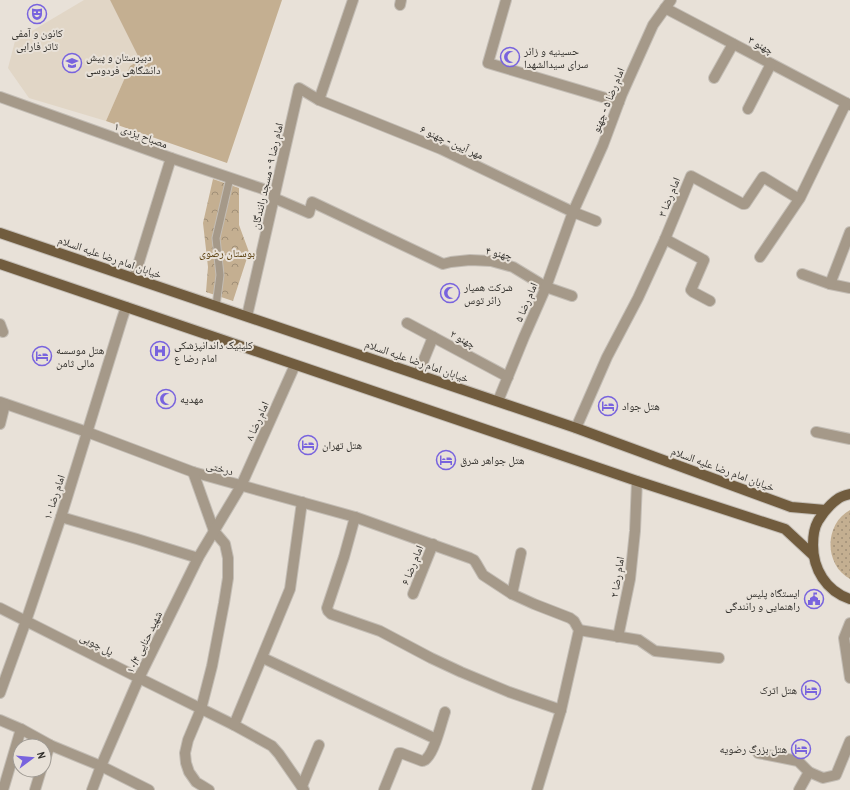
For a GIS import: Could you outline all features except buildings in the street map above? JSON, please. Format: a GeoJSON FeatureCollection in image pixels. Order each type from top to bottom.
{"type":"FeatureCollection","features":[{"type":"Feature","properties":{"kind":"main road","name":"خیابان امام رضا علیه السلام"},"geometry":{"type":"LineString","coordinates":[[0,233],[576,428],[791,507],[825,510]]}},
{"type":"Feature","properties":{"kind":"main road"},"geometry":{"type":"LineString","coordinates":[[0,264],[637,481],[785,529],[813,555]]}},
{"type":"Feature","properties":{"kind":"main road"},"geometry":{"type":"LineString","coordinates":[[850,494],[839,498],[825,510],[817,522],[813,536],[813,555],[818,572],[828,586],[842,596],[850,599]]}},
{"type":"Feature","properties":{"kind":"street"},"geometry":{"type":"LineString","coordinates":[[319,100],[353,0]]}},
{"type":"Feature","properties":{"kind":"street"},"geometry":{"type":"LineString","coordinates":[[506,0],[488,63],[619,102]]}},
{"type":"Feature","properties":{"kind":"street","name":"چهنو ۳"},"geometry":{"type":"LineString","coordinates":[[668,4],[733,44],[848,104]]}},
{"type":"Feature","properties":{"kind":"street","name":"امام رضا ۵ - چهنو"},"geometry":{"type":"LineString","coordinates":[[573,212],[603,145],[619,102],[653,25],[668,4]]}},
{"type":"Feature","properties":{"kind":"street"},"geometry":{"type":"LineString","coordinates":[[714,78],[733,44]]}},
{"type":"Feature","properties":{"kind":"street"},"geometry":{"type":"LineString","coordinates":[[748,109],[771,64]]}},
{"type":"Feature","properties":{"kind":"street","name":"مهر آیین - چهنو ۶"},"geometry":{"type":"LineString","coordinates":[[299,88],[319,100],[441,149],[573,212],[596,221]]}},
{"type":"Feature","properties":{"kind":"street","name":"امام رضا ۹ - مسجد رانندگان"},"geometry":{"type":"LineString","coordinates":[[247,316],[299,88]]}},
{"type":"Feature","properties":{"kind":"street","name":"مصباح یزدی ۱"},"geometry":{"type":"LineString","coordinates":[[0,97],[230,178],[275,196],[308,213],[312,202],[443,264]]}},
{"type":"Feature","properties":{"kind":"street"},"geometry":{"type":"LineString","coordinates":[[760,257],[799,199],[848,104]]}},
{"type":"Feature","properties":{"kind":"street"},"geometry":{"type":"LineString","coordinates":[[134,278],[171,158]]}},
{"type":"Feature","properties":{"kind":"street","name":"امام رضا ۳"},"geometry":{"type":"LineString","coordinates":[[576,428],[607,357],[638,298],[665,239],[691,176],[744,205],[763,177],[799,199]]}},
{"type":"Feature","properties":{"kind":"street"},"geometry":{"type":"LineString","coordinates":[[216,306],[220,275],[216,238],[230,178]]}},
{"type":"Feature","properties":{"kind":"street","name":"امام رضا ۵"},"geometry":{"type":"LineString","coordinates":[[498,401],[546,287],[573,212]]}},
{"type":"Feature","properties":{"kind":"street"},"geometry":{"type":"LineString","coordinates":[[830,284],[850,232]]}},
{"type":"Feature","properties":{"kind":"street"},"geometry":{"type":"LineString","coordinates":[[665,239],[704,260],[691,290],[710,301]]}},
{"type":"Feature","properties":{"kind":"street","name":"چهنو ۴"},"geometry":{"type":"LineString","coordinates":[[443,264],[470,260],[491,261],[513,267],[546,287],[572,296]]}},
{"type":"Feature","properties":{"kind":"street"},"geometry":{"type":"LineString","coordinates":[[802,274],[830,284],[850,288]]}},
{"type":"Feature","properties":{"kind":"street","name":"امام رضا ۱۰"},"geometry":{"type":"LineString","coordinates":[[0,693],[61,517],[126,307]]}},
{"type":"Feature","properties":{"kind":"street","name":"چهنو ۲"},"geometry":{"type":"LineString","coordinates":[[407,323],[508,377]]}},
{"type":"Feature","properties":{"kind":"street"},"geometry":{"type":"LineString","coordinates":[[418,374],[433,337]]}},
{"type":"Feature","properties":{"kind":"street","name":"امام رضا ۸"},"geometry":{"type":"LineString","coordinates":[[214,531],[241,486],[295,365]]}},
{"type":"Feature","properties":{"kind":"street"},"geometry":{"type":"LineString","coordinates":[[0,424],[2,403]]}},
{"type":"Feature","properties":{"kind":"street","name":"درختی"},"geometry":{"type":"LineString","coordinates":[[2,403],[87,432],[193,472],[355,518],[433,544],[474,560],[482,575],[512,594],[570,618],[574,621],[579,630]]}},
{"type":"Feature","properties":{"kind":"street"},"geometry":{"type":"LineString","coordinates":[[816,432],[850,439]]}},
{"type":"Feature","properties":{"kind":"street"},"geometry":{"type":"LineString","coordinates":[[193,472],[214,531],[225,544],[228,558],[228,578],[212,666],[201,709],[188,740],[185,753],[189,772],[196,782],[209,790]]}},
{"type":"Feature","properties":{"kind":"street","name":"امام رضا ۲"},"geometry":{"type":"LineString","coordinates":[[618,637],[630,579],[635,531],[637,481]]}},
{"type":"Feature","properties":{"kind":"street"},"geometry":{"type":"LineString","coordinates":[[302,502],[290,590],[234,725],[272,746],[303,788]]}},
{"type":"Feature","properties":{"kind":"street"},"geometry":{"type":"LineString","coordinates":[[61,517],[198,558]]}},
{"type":"Feature","properties":{"kind":"street"},"geometry":{"type":"LineString","coordinates":[[355,518],[327,608],[331,614],[380,631],[431,658],[468,675],[509,692],[561,710]]}},
{"type":"Feature","properties":{"kind":"street","name":"شهید حنایی ۱۰/۴"},"geometry":{"type":"LineString","coordinates":[[92,790],[139,678],[198,558],[214,531]]}},
{"type":"Feature","properties":{"kind":"street","name":"امام رضا ۶"},"geometry":{"type":"LineString","coordinates":[[413,594],[433,544]]}},
{"type":"Feature","properties":{"kind":"street"},"geometry":{"type":"LineString","coordinates":[[512,594],[521,553]]}},
{"type":"Feature","properties":{"kind":"street","name":"پل چوبی"},"geometry":{"type":"LineString","coordinates":[[0,608],[234,725]]}},
{"type":"Feature","properties":{"kind":"street"},"geometry":{"type":"LineString","coordinates":[[850,624],[844,638],[850,678]]}},
{"type":"Feature","properties":{"kind":"street"},"geometry":{"type":"LineString","coordinates":[[537,790],[561,710],[579,630],[639,640],[654,651],[719,658]]}},
{"type":"Feature","properties":{"kind":"street"},"geometry":{"type":"LineString","coordinates":[[263,658],[436,739]]}},
{"type":"Feature","properties":{"kind":"street"},"geometry":{"type":"LineString","coordinates":[[384,790],[397,755],[401,753],[422,761],[428,758],[433,749],[445,712]]}},
{"type":"Feature","properties":{"kind":"street"},"geometry":{"type":"LineString","coordinates":[[0,720],[36,738]]}},
{"type":"Feature","properties":{"kind":"street"},"geometry":{"type":"LineString","coordinates":[[3,790],[20,730]]}},
{"type":"Feature","properties":{"kind":"street"},"geometry":{"type":"LineString","coordinates":[[758,753],[798,761],[809,772],[823,778],[836,775],[850,741]]}},
{"type":"Feature","properties":{"kind":"street"},"geometry":{"type":"LineString","coordinates":[[303,788],[318,745]]}},
{"type":"Feature","properties":{"kind":"street"},"geometry":{"type":"LineString","coordinates":[[52,746],[101,766],[149,790]]}},
{"type":"Feature","properties":{"kind":"street"},"geometry":{"type":"LineString","coordinates":[[798,790],[809,772]]}},
{"type":"Feature","properties":{"kind":"street"},"geometry":{"type":"LineString","coordinates":[[35,790],[39,778]]}},
{"type":"Feature","properties":{"kind":"shaded area","name":"دبیرستان و پیش دانشگاهی فردوسی"},"geometry":{"type":"Polygon","coordinates":[[[84,0],[110,0],[140,60],[130,66],[106,121],[29,98],[8,68],[15,41],[84,0]]]}},
{"type":"Feature","properties":{"kind":"green space"},"geometry":{"type":"Polygon","coordinates":[[[110,0],[282,0],[227,163],[106,121],[130,66],[140,60],[110,0]]]}},
{"type":"Feature","properties":{"kind":"green space","name":"بوستان رضوی"},"geometry":{"type":"Polygon","coordinates":[[[213,179],[239,188],[239,225],[249,252],[233,301],[206,292],[208,267],[203,223],[213,179]]]}},
{"type":"Feature","properties":{"kind":"green space"},"geometry":{"type":"Polygon","coordinates":[[[850,510],[850,579],[841,573],[835,564],[830,544],[835,525],[841,516],[850,510]]]}},
{"type":"Feature","properties":{"kind":"place","name":"کانون و آمفی تاتر فارابی"},"geometry":{"type":"Point","coordinates":[37,14]}},
{"type":"Feature","properties":{"kind":"place","name":"حسینیه و زائر سرای سیدالشهدا"},"geometry":{"type":"Point","coordinates":[510,57]}},
{"type":"Feature","properties":{"kind":"place","name":"دبیرستان و پیش دانشگاهی فردوسی"},"geometry":{"type":"Point","coordinates":[72,63]}},
{"type":"Feature","properties":{"kind":"place","name":"شرکت همیار زائر توس"},"geometry":{"type":"Point","coordinates":[450,293]}},
{"type":"Feature","properties":{"kind":"place","name":"کلینیک داندانپزشکى امام رضا ع"},"geometry":{"type":"Point","coordinates":[160,351]}},
{"type":"Feature","properties":{"kind":"place","name":"هتل موسسه مالی ثامن"},"geometry":{"type":"Point","coordinates":[42,356]}},
{"type":"Feature","properties":{"kind":"place","name":"مهدیه"},"geometry":{"type":"Point","coordinates":[166,399]}},
{"type":"Feature","properties":{"kind":"place","name":"هتل جواد"},"geometry":{"type":"Point","coordinates":[608,406]}},
{"type":"Feature","properties":{"kind":"place","name":"هتل تهران"},"geometry":{"type":"Point","coordinates":[308,445]}},
{"type":"Feature","properties":{"kind":"place","name":"هتل جواهر شرق"},"geometry":{"type":"Point","coordinates":[446,460]}},
{"type":"Feature","properties":{"kind":"place","name":"ایستگاه پلیس راهنمایی و رانندگی"},"geometry":{"type":"Point","coordinates":[814,599]}},
{"type":"Feature","properties":{"kind":"place","name":"هتل اترک"},"geometry":{"type":"Point","coordinates":[811,690]}},
{"type":"Feature","properties":{"kind":"place","name":"هتل بزرگ رضویه"},"geometry":{"type":"Point","coordinates":[801,749]}}]}
